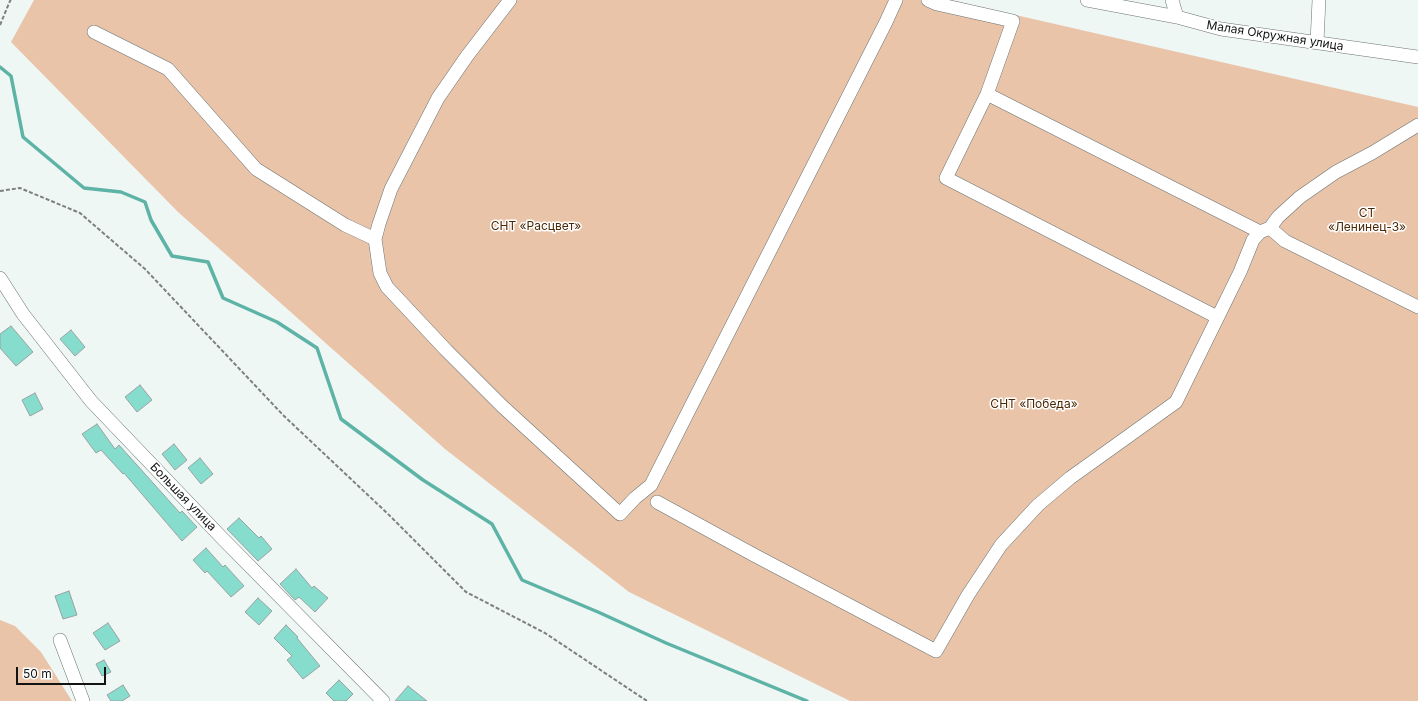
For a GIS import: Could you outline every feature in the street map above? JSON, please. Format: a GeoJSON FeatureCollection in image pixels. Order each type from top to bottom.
{"type":"FeatureCollection","features":[{"type":"Feature","properties":{"kind":"street"},"geometry":{"type":"LineString","coordinates":[[510,0],[467,56],[438,98],[391,189],[375,239],[380,273],[387,287],[443,347],[502,406],[620,514],[635,498],[651,485],[896,0]]}},
{"type":"Feature","properties":{"kind":"street"},"geometry":{"type":"LineString","coordinates":[[928,0],[937,4],[1013,21],[987,94],[946,178],[1217,317]]}},
{"type":"Feature","properties":{"kind":"street","name":"Малая Окружная улица"},"geometry":{"type":"LineString","coordinates":[[1087,0],[1177,17],[1221,29],[1417,56]]}},
{"type":"Feature","properties":{"kind":"street"},"geometry":{"type":"LineString","coordinates":[[1172,0],[1177,17]]}},
{"type":"Feature","properties":{"kind":"street"},"geometry":{"type":"LineString","coordinates":[[1317,42],[1319,0]]}},
{"type":"Feature","properties":{"kind":"street"},"geometry":{"type":"LineString","coordinates":[[94,32],[168,69],[256,169],[344,224],[375,239]]}},
{"type":"Feature","properties":{"kind":"street"},"geometry":{"type":"LineString","coordinates":[[987,94],[1265,230],[1418,307]]}},
{"type":"Feature","properties":{"kind":"street"},"geometry":{"type":"LineString","coordinates":[[657,502],[754,555],[936,650],[968,595],[1001,545],[1038,505],[1070,478],[1176,402],[1240,272],[1253,240],[1300,197],[1336,172],[1372,153],[1418,125]]}},
{"type":"Feature","properties":{"kind":"street","name":"Большая улица"},"geometry":{"type":"LineString","coordinates":[[0,278],[23,314],[91,401],[221,537],[383,701]]}},
{"type":"Feature","properties":{"kind":"street"},"geometry":{"type":"LineString","coordinates":[[60,640],[83,701]]}},
{"type":"Feature","properties":{"kind":"path"},"geometry":{"type":"LineString","coordinates":[[0,25],[11,0]]}},
{"type":"Feature","properties":{"kind":"path"},"geometry":{"type":"LineString","coordinates":[[0,191],[20,188],[80,214],[145,269],[284,416],[387,513],[466,592],[545,633],[647,701]]}},
{"type":"Feature","properties":{"kind":"green space"},"geometry":{"type":"Polygon","coordinates":[[[34,0],[950,0],[1418,107],[1418,701],[850,701],[629,592],[445,449],[178,212],[11,42],[34,0]]]}},
{"type":"Feature","properties":{"kind":"green space"},"geometry":{"type":"Polygon","coordinates":[[[0,620],[15,626],[41,652],[72,701],[0,701],[0,620]]]}},
{"type":"Feature","properties":{"kind":"building"},"geometry":{"type":"Polygon","coordinates":[[[11,326],[33,352],[16,366],[0,348],[0,334],[11,326]]]}},
{"type":"Feature","properties":{"kind":"building"},"geometry":{"type":"Polygon","coordinates":[[[71,330],[85,347],[75,356],[60,339],[71,330]]]}},
{"type":"Feature","properties":{"kind":"building"},"geometry":{"type":"Polygon","coordinates":[[[140,385],[152,400],[137,412],[125,397],[140,385]]]}},
{"type":"Feature","properties":{"kind":"building"},"geometry":{"type":"Polygon","coordinates":[[[35,393],[43,409],[30,416],[22,400],[35,393]]]}},
{"type":"Feature","properties":{"kind":"building"},"geometry":{"type":"Polygon","coordinates":[[[97,424],[115,449],[119,445],[180,513],[182,511],[197,527],[182,541],[124,473],[123,474],[101,450],[96,453],[82,434],[97,424]]]}},
{"type":"Feature","properties":{"kind":"building"},"geometry":{"type":"Polygon","coordinates":[[[174,444],[187,460],[175,470],[162,454],[174,444]]]}},
{"type":"Feature","properties":{"kind":"building"},"geometry":{"type":"Polygon","coordinates":[[[200,458],[213,474],[201,484],[188,468],[200,458]]]}},
{"type":"Feature","properties":{"kind":"building"},"geometry":{"type":"Polygon","coordinates":[[[239,518],[259,538],[261,536],[272,549],[258,561],[227,529],[239,518]]]}},
{"type":"Feature","properties":{"kind":"building"},"geometry":{"type":"Polygon","coordinates":[[[206,548],[223,567],[225,565],[244,586],[231,597],[207,571],[205,573],[193,560],[206,548]]]}},
{"type":"Feature","properties":{"kind":"building"},"geometry":{"type":"Polygon","coordinates":[[[296,569],[312,588],[314,586],[328,598],[315,612],[299,597],[295,600],[280,584],[296,569]]]}},
{"type":"Feature","properties":{"kind":"building"},"geometry":{"type":"Polygon","coordinates":[[[69,591],[77,615],[63,619],[55,596],[69,591]]]}},
{"type":"Feature","properties":{"kind":"building"},"geometry":{"type":"Polygon","coordinates":[[[258,598],[272,611],[259,625],[245,612],[258,598]]]}},
{"type":"Feature","properties":{"kind":"building"},"geometry":{"type":"Polygon","coordinates":[[[108,623],[120,641],[105,650],[93,633],[108,623]]]}},
{"type":"Feature","properties":{"kind":"building"},"geometry":{"type":"Polygon","coordinates":[[[286,625],[298,637],[297,638],[320,666],[303,679],[287,660],[292,656],[274,638],[286,625]]]}},
{"type":"Feature","properties":{"kind":"building"},"geometry":{"type":"Polygon","coordinates":[[[104,660],[111,672],[102,676],[96,664],[104,660]]]}},
{"type":"Feature","properties":{"kind":"building"},"geometry":{"type":"Polygon","coordinates":[[[339,680],[353,694],[346,701],[334,701],[326,693],[339,680]]]}},
{"type":"Feature","properties":{"kind":"building"},"geometry":{"type":"Polygon","coordinates":[[[123,685],[130,696],[122,701],[111,701],[107,695],[123,685]]]}},
{"type":"Feature","properties":{"kind":"building"},"geometry":{"type":"Polygon","coordinates":[[[408,686],[427,701],[395,701],[408,686]]]}},
{"type":"Feature","properties":{"kind":"waterway"},"geometry":{"type":"LineString","coordinates":[[0,67],[11,76],[23,137],[84,188],[121,192],[145,202],[151,220],[172,256],[208,262],[223,298],[277,322],[317,348],[341,419],[423,480],[492,524],[522,580],[666,643],[807,701]]}},
{"type":"Feature","properties":{"kind":"park label","name":"СТ «Ленинец-3»"},"geometry":{"type":"Point","coordinates":[1367,220]}},
{"type":"Feature","properties":{"kind":"park label","name":"СНТ «Расцвет»"},"geometry":{"type":"Point","coordinates":[536,226]}},
{"type":"Feature","properties":{"kind":"park label","name":"СНТ «Победа»"},"geometry":{"type":"Point","coordinates":[1034,404]}}]}
